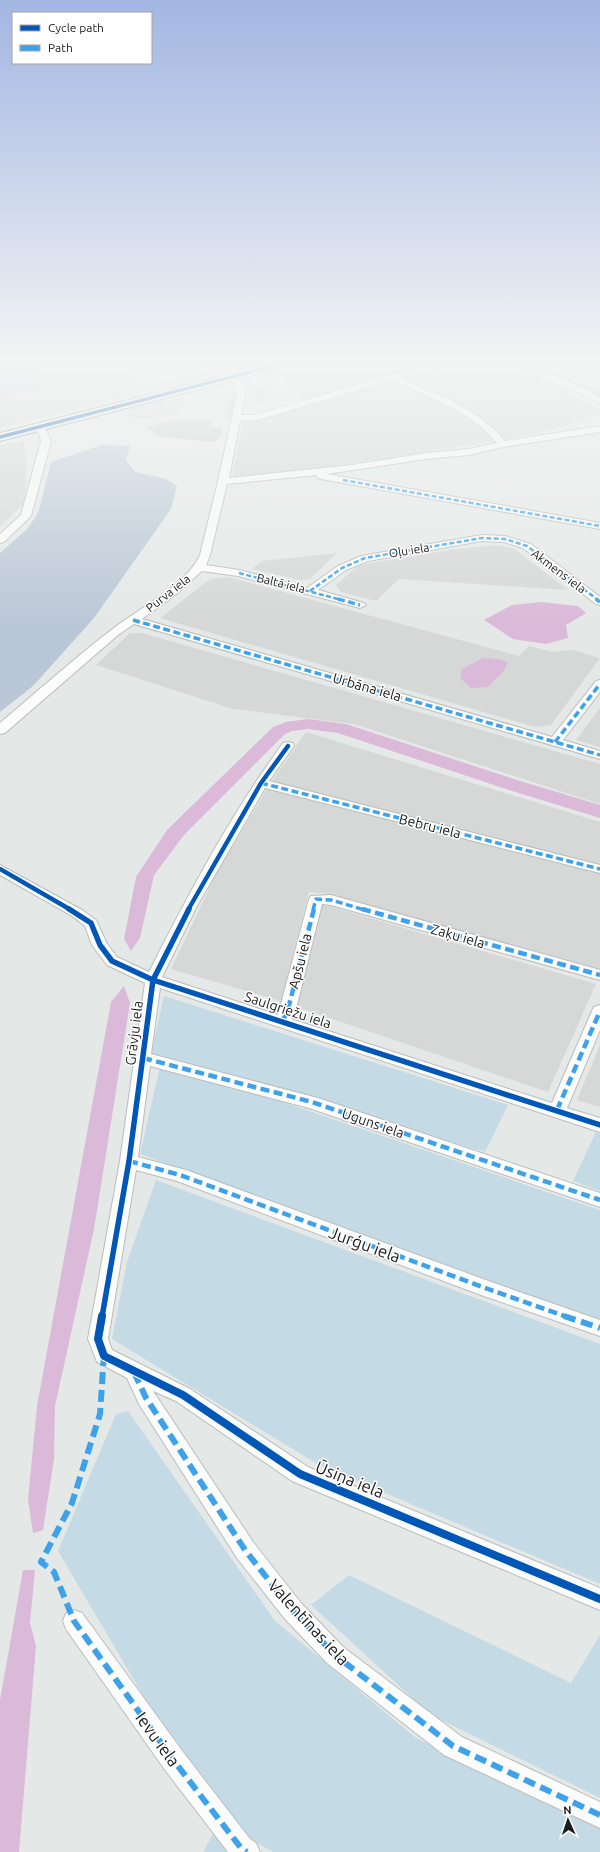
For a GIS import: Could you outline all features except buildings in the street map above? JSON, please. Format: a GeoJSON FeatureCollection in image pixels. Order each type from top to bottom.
{"type":"FeatureCollection","features":[{"type":"Feature","properties":{"kind":"street"},"geometry":{"type":"LineString","coordinates":[[0,540],[26,516],[43,451]]}},
{"type":"Feature","properties":{"kind":"street","name":"Purva iela"},"geometry":{"type":"LineString","coordinates":[[0,730],[114,633],[187,580],[200,567],[205,555],[229,451]]}},
{"type":"Feature","properties":{"kind":"street"},"geometry":{"type":"LineString","coordinates":[[223,481],[305,474],[426,456],[471,451]]}},
{"type":"Feature","properties":{"kind":"street"},"geometry":{"type":"LineString","coordinates":[[305,474],[600,526]]}},
{"type":"Feature","properties":{"kind":"street","name":"Oļu iela"},"geometry":{"type":"LineString","coordinates":[[310,591],[342,568],[364,558],[482,538],[505,538],[517,542]]}},
{"type":"Feature","properties":{"kind":"street","name":"Akmens iela"},"geometry":{"type":"LineString","coordinates":[[517,542],[527,546],[600,602]]}},
{"type":"Feature","properties":{"kind":"street","name":"Baltā iela"},"geometry":{"type":"LineString","coordinates":[[200,567],[238,573],[360,605]]}},
{"type":"Feature","properties":{"kind":"street","name":"Urbāna iela"},"geometry":{"type":"LineString","coordinates":[[133,620],[600,755]]}},
{"type":"Feature","properties":{"kind":"street"},"geometry":{"type":"LineString","coordinates":[[555,742],[600,684]]}},
{"type":"Feature","properties":{"kind":"street","name":"Grāvju iela"},"geometry":{"type":"LineString","coordinates":[[104,1356],[98,1339],[129,1161],[153,980],[190,906],[261,783],[288,746]]}},
{"type":"Feature","properties":{"kind":"street","name":"Bebru iela"},"geometry":{"type":"LineString","coordinates":[[261,783],[600,869]]}},
{"type":"Feature","properties":{"kind":"street","name":"Saulgriežu iela"},"geometry":{"type":"LineString","coordinates":[[0,869],[77,912],[92,924],[100,945],[112,961],[153,980],[600,1125]]}},
{"type":"Feature","properties":{"kind":"street","name":"Zaķu iela"},"geometry":{"type":"LineString","coordinates":[[316,899],[331,900],[600,975]]}},
{"type":"Feature","properties":{"kind":"street","name":"Apšu iela"},"geometry":{"type":"LineString","coordinates":[[282,1021],[287,1013],[316,899]]}},
{"type":"Feature","properties":{"kind":"street"},"geometry":{"type":"LineString","coordinates":[[557,1110],[600,1011]]}},
{"type":"Feature","properties":{"kind":"street","name":"Uguns iela"},"geometry":{"type":"LineString","coordinates":[[143,1058],[312,1102],[600,1200]]}},
{"type":"Feature","properties":{"kind":"street","name":"Jurģu iela"},"geometry":{"type":"LineString","coordinates":[[129,1161],[180,1175],[488,1289],[600,1328]]}},
{"type":"Feature","properties":{"kind":"street","name":"Ūsiņa iela"},"geometry":{"type":"LineString","coordinates":[[104,1356],[182,1395],[300,1474],[600,1599]]}},
{"type":"Feature","properties":{"kind":"street","name":"Valentīnas iela"},"geometry":{"type":"LineString","coordinates":[[134,1372],[146,1398],[245,1550],[293,1611],[335,1655],[453,1746],[600,1815]]}},
{"type":"Feature","properties":{"kind":"street","name":"Ievu iela"},"geometry":{"type":"LineString","coordinates":[[74,1621],[174,1761],[241,1848],[247,1852]]}},
{"type":"Feature","properties":{"kind":"shaded area"},"geometry":{"type":"Polygon","coordinates":[[[0,451],[25,451],[27,469],[24,503],[0,527],[0,451]]]}},
{"type":"Feature","properties":{"kind":"shaded area"},"geometry":{"type":"Polygon","coordinates":[[[83,451],[128,451],[126,460],[135,472],[166,479],[177,486],[171,509],[94,618],[33,686],[0,712],[0,553],[28,528],[38,513],[51,462],[83,451]]]}},
{"type":"Feature","properties":{"kind":"shaded area"},"geometry":{"type":"Polygon","coordinates":[[[237,451],[429,451],[341,465],[232,479],[237,451]]]}},
{"type":"Feature","properties":{"kind":"shaded area"},"geometry":{"type":"Polygon","coordinates":[[[495,545],[513,548],[568,590],[399,579],[376,601],[341,592],[336,585],[359,565],[449,550],[495,545]]]}},
{"type":"Feature","properties":{"kind":"shaded area"},"geometry":{"type":"Polygon","coordinates":[[[337,553],[310,579],[300,580],[252,569],[262,561],[337,553]]]}},
{"type":"Feature","properties":{"kind":"shaded area"},"geometry":{"type":"Polygon","coordinates":[[[228,577],[519,656],[529,646],[552,652],[573,650],[600,658],[551,725],[535,727],[160,618],[210,579],[228,577]]]}},
{"type":"Feature","properties":{"kind":"shaded area"},"geometry":{"type":"Polygon","coordinates":[[[541,602],[578,606],[586,613],[566,625],[568,638],[546,644],[513,639],[484,620],[512,605],[541,602]]]}},
{"type":"Feature","properties":{"kind":"shaded area"},"geometry":{"type":"Polygon","coordinates":[[[130,633],[142,633],[600,764],[600,804],[354,724],[233,709],[96,665],[130,633]]]}},
{"type":"Feature","properties":{"kind":"shaded area"},"geometry":{"type":"Polygon","coordinates":[[[483,658],[499,659],[508,662],[504,671],[487,687],[471,688],[460,678],[462,669],[483,658]]]}},
{"type":"Feature","properties":{"kind":"shaded area"},"geometry":{"type":"Polygon","coordinates":[[[600,708],[600,747],[576,740],[600,708]]]}},
{"type":"Feature","properties":{"kind":"shaded area"},"geometry":{"type":"Polygon","coordinates":[[[308,719],[346,724],[517,780],[600,805],[600,818],[509,790],[338,733],[307,729],[292,731],[285,734],[184,835],[154,875],[140,938],[131,951],[124,939],[136,877],[167,830],[273,727],[286,722],[308,719]]]}},
{"type":"Feature","properties":{"kind":"shaded area"},"geometry":{"type":"Polygon","coordinates":[[[306,732],[600,822],[600,971],[330,894],[309,892],[281,1001],[171,969],[217,872],[272,781],[306,732]]]}},
{"type":"Feature","properties":{"kind":"shaded area"},"geometry":{"type":"Polygon","coordinates":[[[322,904],[596,984],[548,1092],[297,1007],[322,904]]]}},
{"type":"Feature","properties":{"kind":"shaded area"},"geometry":{"type":"Polygon","coordinates":[[[124,986],[130,1003],[94,1229],[55,1406],[54,1459],[43,1530],[33,1533],[28,1500],[37,1406],[111,1002],[124,986]]]}},
{"type":"Feature","properties":{"kind":"shaded area"},"geometry":{"type":"Polygon","coordinates":[[[164,996],[508,1105],[485,1152],[151,1053],[164,996]]]}},
{"type":"Feature","properties":{"kind":"shaded area"},"geometry":{"type":"Polygon","coordinates":[[[600,1045],[600,1107],[577,1100],[600,1045]]]}},
{"type":"Feature","properties":{"kind":"shaded area"},"geometry":{"type":"Polygon","coordinates":[[[160,1067],[265,1096],[600,1210],[600,1323],[140,1154],[160,1067]]]}},
{"type":"Feature","properties":{"kind":"shaded area"},"geometry":{"type":"Polygon","coordinates":[[[596,1132],[600,1134],[600,1191],[573,1181],[596,1132]]]}},
{"type":"Feature","properties":{"kind":"shaded area"},"geometry":{"type":"Polygon","coordinates":[[[156,1180],[600,1344],[600,1584],[319,1465],[112,1339],[127,1262],[156,1180]]]}},
{"type":"Feature","properties":{"kind":"shaded area"},"geometry":{"type":"Polygon","coordinates":[[[128,1411],[275,1621],[416,1738],[600,1827],[600,1852],[273,1852],[237,1831],[157,1719],[58,1551],[116,1414],[128,1411]]]}},
{"type":"Feature","properties":{"kind":"shaded area"},"geometry":{"type":"Polygon","coordinates":[[[23,1570],[35,1570],[30,1623],[36,1646],[19,1852],[0,1852],[0,1700],[23,1570]]]}},
{"type":"Feature","properties":{"kind":"shaded area"},"geometry":{"type":"Polygon","coordinates":[[[349,1575],[571,1683],[600,1635],[600,1798],[431,1715],[311,1605],[349,1575]]]}},
{"type":"Feature","properties":{"kind":"shaded area"},"geometry":{"type":"Polygon","coordinates":[[[214,1832],[242,1852],[203,1852],[214,1832]]]}},
{"type":"Feature","properties":{"kind":"marked path"},"geometry":{"type":"LineString","coordinates":[[343,480],[600,526]]}},
{"type":"Feature","properties":{"kind":"marked path"},"geometry":{"type":"LineString","coordinates":[[310,591],[342,568],[365,558],[482,538],[505,539],[527,546],[600,602]]}},
{"type":"Feature","properties":{"kind":"marked path"},"geometry":{"type":"LineString","coordinates":[[239,573],[360,605]]}},
{"type":"Feature","properties":{"kind":"marked path"},"geometry":{"type":"LineString","coordinates":[[133,620],[600,755]]}},
{"type":"Feature","properties":{"kind":"marked path"},"geometry":{"type":"LineString","coordinates":[[555,742],[600,684]]}},
{"type":"Feature","properties":{"kind":"marked path"},"geometry":{"type":"LineString","coordinates":[[261,783],[600,869]]}},
{"type":"Feature","properties":{"kind":"marked path"},"geometry":{"type":"LineString","coordinates":[[282,1021],[287,1013],[316,899],[331,900],[600,975]]}},
{"type":"Feature","properties":{"kind":"marked path"},"geometry":{"type":"LineString","coordinates":[[557,1110],[600,1011]]}},
{"type":"Feature","properties":{"kind":"marked path"},"geometry":{"type":"LineString","coordinates":[[143,1058],[312,1102],[600,1200]]}},
{"type":"Feature","properties":{"kind":"marked path"},"geometry":{"type":"LineString","coordinates":[[129,1161],[180,1175],[488,1289],[600,1328]]}},
{"type":"Feature","properties":{"kind":"marked path"},"geometry":{"type":"LineString","coordinates":[[104,1354],[100,1414],[72,1503],[41,1562],[54,1572],[74,1621],[174,1761],[241,1848],[247,1852]]}},
{"type":"Feature","properties":{"kind":"marked path"},"geometry":{"type":"LineString","coordinates":[[134,1372],[146,1398],[245,1550],[293,1611],[335,1655],[453,1746],[600,1815]]}},
{"type":"Feature","properties":{"kind":"cycle path"},"geometry":{"type":"LineString","coordinates":[[288,746],[261,783],[190,906],[153,980],[129,1161],[98,1339],[104,1356],[183,1395],[300,1474],[600,1599]]}},
{"type":"Feature","properties":{"kind":"cycle path"},"geometry":{"type":"LineString","coordinates":[[0,869],[77,913],[91,923],[100,945],[112,961],[153,980],[600,1125]]}}]}
